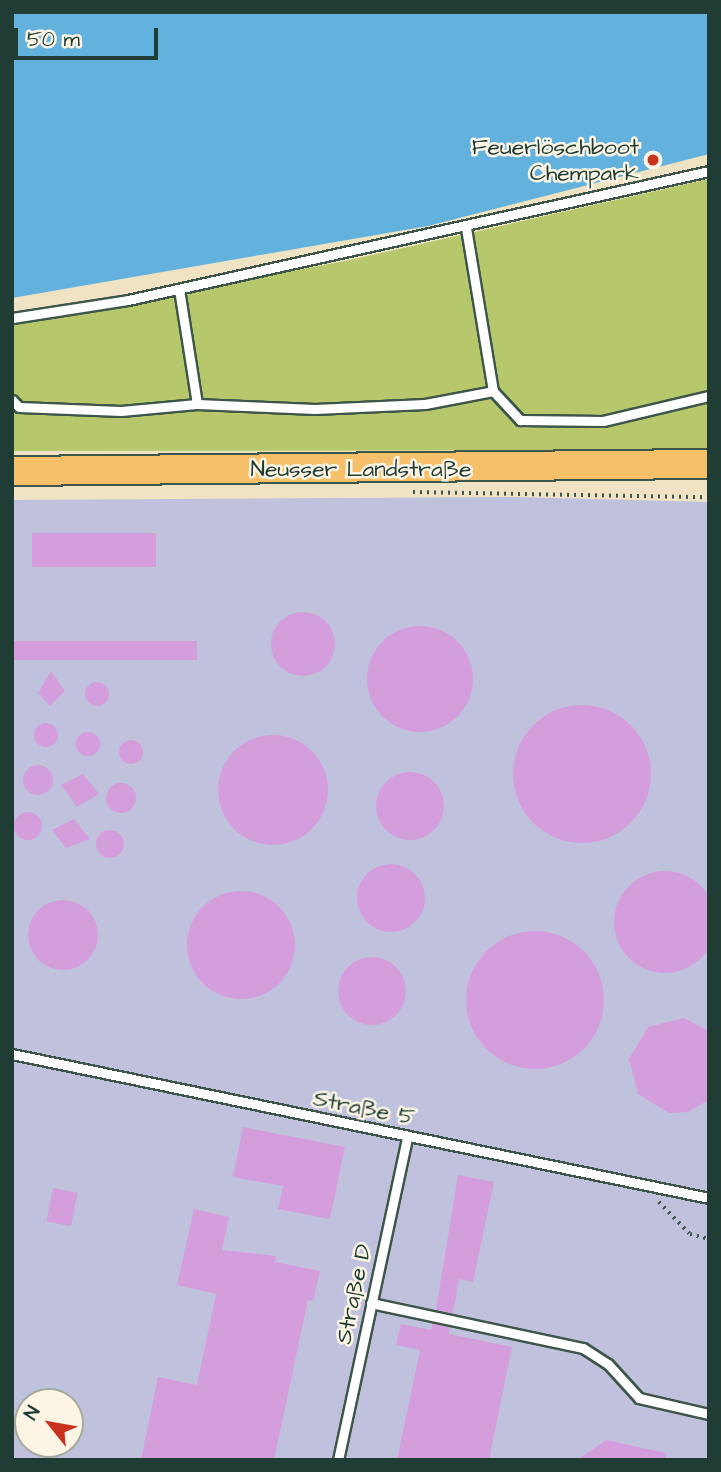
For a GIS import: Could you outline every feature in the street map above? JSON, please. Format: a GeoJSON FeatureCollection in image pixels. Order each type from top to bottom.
{"type":"FeatureCollection","features":[{"type":"Feature","properties":{"kind":"main road","name":"Neusser Landstraße"},"geometry":{"type":"LineString","coordinates":[[12,471],[709,464]]}},
{"type":"Feature","properties":{"kind":"lane"},"geometry":{"type":"LineString","coordinates":[[12,318],[179,289],[466,228],[709,171]]}},
{"type":"Feature","properties":{"kind":"lane"},"geometry":{"type":"LineString","coordinates":[[466,228],[493,391],[520,420],[603,421],[709,396]]}},
{"type":"Feature","properties":{"kind":"lane"},"geometry":{"type":"LineString","coordinates":[[179,289],[197,404]]}},
{"type":"Feature","properties":{"kind":"lane"},"geometry":{"type":"LineString","coordinates":[[12,400],[19,407],[121,411],[197,404],[315,409],[425,404],[493,391]]}},
{"type":"Feature","properties":{"kind":"lane","name":"Straße 5"},"geometry":{"type":"LineString","coordinates":[[12,1054],[709,1198]]}},
{"type":"Feature","properties":{"kind":"lane","name":"Straße D"},"geometry":{"type":"LineString","coordinates":[[338,1460],[407,1137]]}},
{"type":"Feature","properties":{"kind":"lane"},"geometry":{"type":"LineString","coordinates":[[371,1303],[583,1348],[608,1364],[639,1398],[709,1414]]}},
{"type":"Feature","properties":{"kind":"path"},"geometry":{"type":"LineString","coordinates":[[405,492],[709,497]]}},
{"type":"Feature","properties":{"kind":"path"},"geometry":{"type":"LineString","coordinates":[[652,1186],[690,1234],[709,1239]]}},
{"type":"Feature","properties":{"kind":"shaded area"},"geometry":{"type":"Polygon","coordinates":[[[514,497],[709,502],[709,1460],[12,1460],[12,500],[514,497]]]}},
{"type":"Feature","properties":{"kind":"green space"},"geometry":{"type":"Polygon","coordinates":[[[709,179],[709,450],[12,451],[12,324],[350,260],[709,179]]]}},
{"type":"Feature","properties":{"kind":"water"},"geometry":{"type":"Polygon","coordinates":[[[12,12],[709,12],[709,154],[428,226],[12,298],[12,12]]]}},
{"type":"Feature","properties":{"kind":"building"},"geometry":{"type":"Polygon","coordinates":[[[32,533],[156,533],[156,567],[32,567],[32,533]]]}},
{"type":"Feature","properties":{"kind":"building"},"geometry":{"type":"Polygon","coordinates":[[[303,612],[315,614],[326,621],[333,632],[333,656],[326,667],[315,674],[303,676],[291,674],[280,667],[273,656],[271,644],[273,632],[280,621],[291,614],[303,612]]]}},
{"type":"Feature","properties":{"kind":"building"},"geometry":{"type":"Polygon","coordinates":[[[420,626],[440,630],[457,642],[469,659],[473,679],[469,699],[457,716],[440,728],[420,732],[400,728],[383,716],[371,699],[367,679],[371,659],[383,642],[400,630],[420,626]]]}},
{"type":"Feature","properties":{"kind":"building"},"geometry":{"type":"Polygon","coordinates":[[[12,641],[197,641],[197,660],[12,660],[12,641]]]}},
{"type":"Feature","properties":{"kind":"building"},"geometry":{"type":"Polygon","coordinates":[[[51,671],[65,691],[50,706],[38,693],[51,671]]]}},
{"type":"Feature","properties":{"kind":"building"},"geometry":{"type":"Polygon","coordinates":[[[97,682],[105,686],[109,694],[105,702],[97,706],[89,702],[85,694],[89,686],[97,682]]]}},
{"type":"Feature","properties":{"kind":"building"},"geometry":{"type":"Polygon","coordinates":[[[582,705],[609,710],[631,725],[646,747],[651,774],[646,801],[631,823],[609,838],[582,843],[555,838],[533,823],[518,801],[513,774],[518,747],[533,725],[555,710],[582,705]]]}},
{"type":"Feature","properties":{"kind":"building"},"geometry":{"type":"Polygon","coordinates":[[[46,723],[54,727],[58,735],[54,743],[46,747],[38,743],[34,735],[38,727],[46,723]]]}},
{"type":"Feature","properties":{"kind":"building"},"geometry":{"type":"Polygon","coordinates":[[[88,732],[96,736],[100,744],[96,752],[88,756],[80,752],[76,744],[80,736],[88,732]]]}},
{"type":"Feature","properties":{"kind":"building"},"geometry":{"type":"Polygon","coordinates":[[[273,735],[294,739],[312,751],[324,769],[328,790],[324,811],[312,829],[294,841],[273,845],[252,841],[234,829],[222,811],[218,790],[222,769],[234,751],[252,739],[273,735]]]}},
{"type":"Feature","properties":{"kind":"building"},"geometry":{"type":"Polygon","coordinates":[[[131,740],[139,744],[143,752],[139,760],[131,764],[123,760],[119,752],[123,744],[131,740]]]}},
{"type":"Feature","properties":{"kind":"building"},"geometry":{"type":"Polygon","coordinates":[[[38,765],[49,769],[53,780],[49,791],[38,795],[27,791],[23,780],[27,769],[38,765]]]}},
{"type":"Feature","properties":{"kind":"building"},"geometry":{"type":"Polygon","coordinates":[[[410,772],[423,775],[434,782],[441,793],[444,806],[441,819],[434,830],[423,837],[410,840],[397,837],[386,830],[379,819],[376,806],[379,793],[386,782],[397,775],[410,772]]]}},
{"type":"Feature","properties":{"kind":"building"},"geometry":{"type":"Polygon","coordinates":[[[83,774],[99,794],[77,807],[61,785],[83,774]]]}},
{"type":"Feature","properties":{"kind":"building"},"geometry":{"type":"Polygon","coordinates":[[[121,783],[127,784],[135,792],[135,804],[127,812],[121,813],[115,812],[107,804],[106,798],[107,792],[115,784],[121,783]]]}},
{"type":"Feature","properties":{"kind":"building"},"geometry":{"type":"Polygon","coordinates":[[[28,812],[38,816],[42,826],[38,836],[28,840],[18,836],[14,826],[18,816],[28,812]]]}},
{"type":"Feature","properties":{"kind":"building"},"geometry":{"type":"Polygon","coordinates":[[[74,819],[90,839],[66,848],[52,830],[74,819]]]}},
{"type":"Feature","properties":{"kind":"building"},"geometry":{"type":"Polygon","coordinates":[[[110,830],[120,834],[124,844],[120,854],[110,858],[100,854],[96,844],[100,834],[110,830]]]}},
{"type":"Feature","properties":{"kind":"building"},"geometry":{"type":"Polygon","coordinates":[[[391,864],[404,867],[415,874],[422,885],[425,898],[422,911],[415,922],[404,929],[391,932],[378,929],[367,922],[360,911],[357,898],[360,885],[367,874],[378,867],[391,864]]]}},
{"type":"Feature","properties":{"kind":"building"},"geometry":{"type":"Polygon","coordinates":[[[665,871],[685,875],[701,886],[712,902],[716,922],[712,942],[701,958],[685,969],[665,973],[645,969],[629,958],[618,942],[614,922],[618,902],[629,886],[645,875],[665,871]]]}},
{"type":"Feature","properties":{"kind":"building"},"geometry":{"type":"Polygon","coordinates":[[[241,891],[262,895],[279,907],[291,924],[295,945],[291,966],[279,983],[262,995],[241,999],[220,995],[203,983],[191,966],[187,945],[191,924],[203,907],[220,895],[241,891]]]}},
{"type":"Feature","properties":{"kind":"building"},"geometry":{"type":"Polygon","coordinates":[[[63,900],[88,910],[98,935],[88,960],[63,970],[38,960],[28,935],[38,910],[63,900]]]}},
{"type":"Feature","properties":{"kind":"building"},"geometry":{"type":"Polygon","coordinates":[[[535,931],[562,936],[584,951],[599,973],[604,1000],[599,1027],[584,1049],[562,1064],[535,1069],[508,1064],[486,1049],[471,1027],[466,1000],[471,973],[486,951],[508,936],[535,931]]]}},
{"type":"Feature","properties":{"kind":"building"},"geometry":{"type":"Polygon","coordinates":[[[372,957],[385,960],[396,967],[403,978],[406,991],[403,1004],[396,1015],[385,1022],[372,1025],[359,1022],[348,1015],[341,1004],[338,991],[341,978],[348,967],[359,960],[372,957]]]}},
{"type":"Feature","properties":{"kind":"building"},"geometry":{"type":"Polygon","coordinates":[[[684,1018],[709,1031],[709,1100],[688,1112],[669,1113],[638,1094],[629,1059],[648,1027],[684,1018]]]}},
{"type":"Feature","properties":{"kind":"building"},"geometry":{"type":"Polygon","coordinates":[[[243,1127],[345,1147],[330,1219],[278,1209],[283,1186],[233,1177],[243,1127]]]}},
{"type":"Feature","properties":{"kind":"building"},"geometry":{"type":"Polygon","coordinates":[[[458,1175],[494,1182],[473,1282],[459,1279],[453,1313],[436,1310],[458,1175]]]}},
{"type":"Feature","properties":{"kind":"building"},"geometry":{"type":"Polygon","coordinates":[[[53,1188],[78,1193],[71,1226],[47,1221],[53,1188]]]}},
{"type":"Feature","properties":{"kind":"building"},"geometry":{"type":"Polygon","coordinates":[[[194,1209],[229,1217],[222,1250],[276,1256],[275,1262],[320,1271],[313,1301],[308,1300],[274,1460],[141,1460],[158,1377],[197,1385],[216,1294],[177,1285],[194,1209]]]}},
{"type":"Feature","properties":{"kind":"building"},"geometry":{"type":"Polygon","coordinates":[[[433,1323],[450,1327],[449,1334],[512,1347],[489,1460],[397,1460],[420,1350],[396,1345],[401,1324],[431,1330],[433,1323]]]}},
{"type":"Feature","properties":{"kind":"building"},"geometry":{"type":"Polygon","coordinates":[[[606,1440],[666,1453],[665,1460],[577,1460],[606,1440]]]}},
{"type":"Feature","properties":{"kind":"place","name":"Feuerlöschboot Chempark"},"geometry":{"type":"Point","coordinates":[653,160]}}]}
